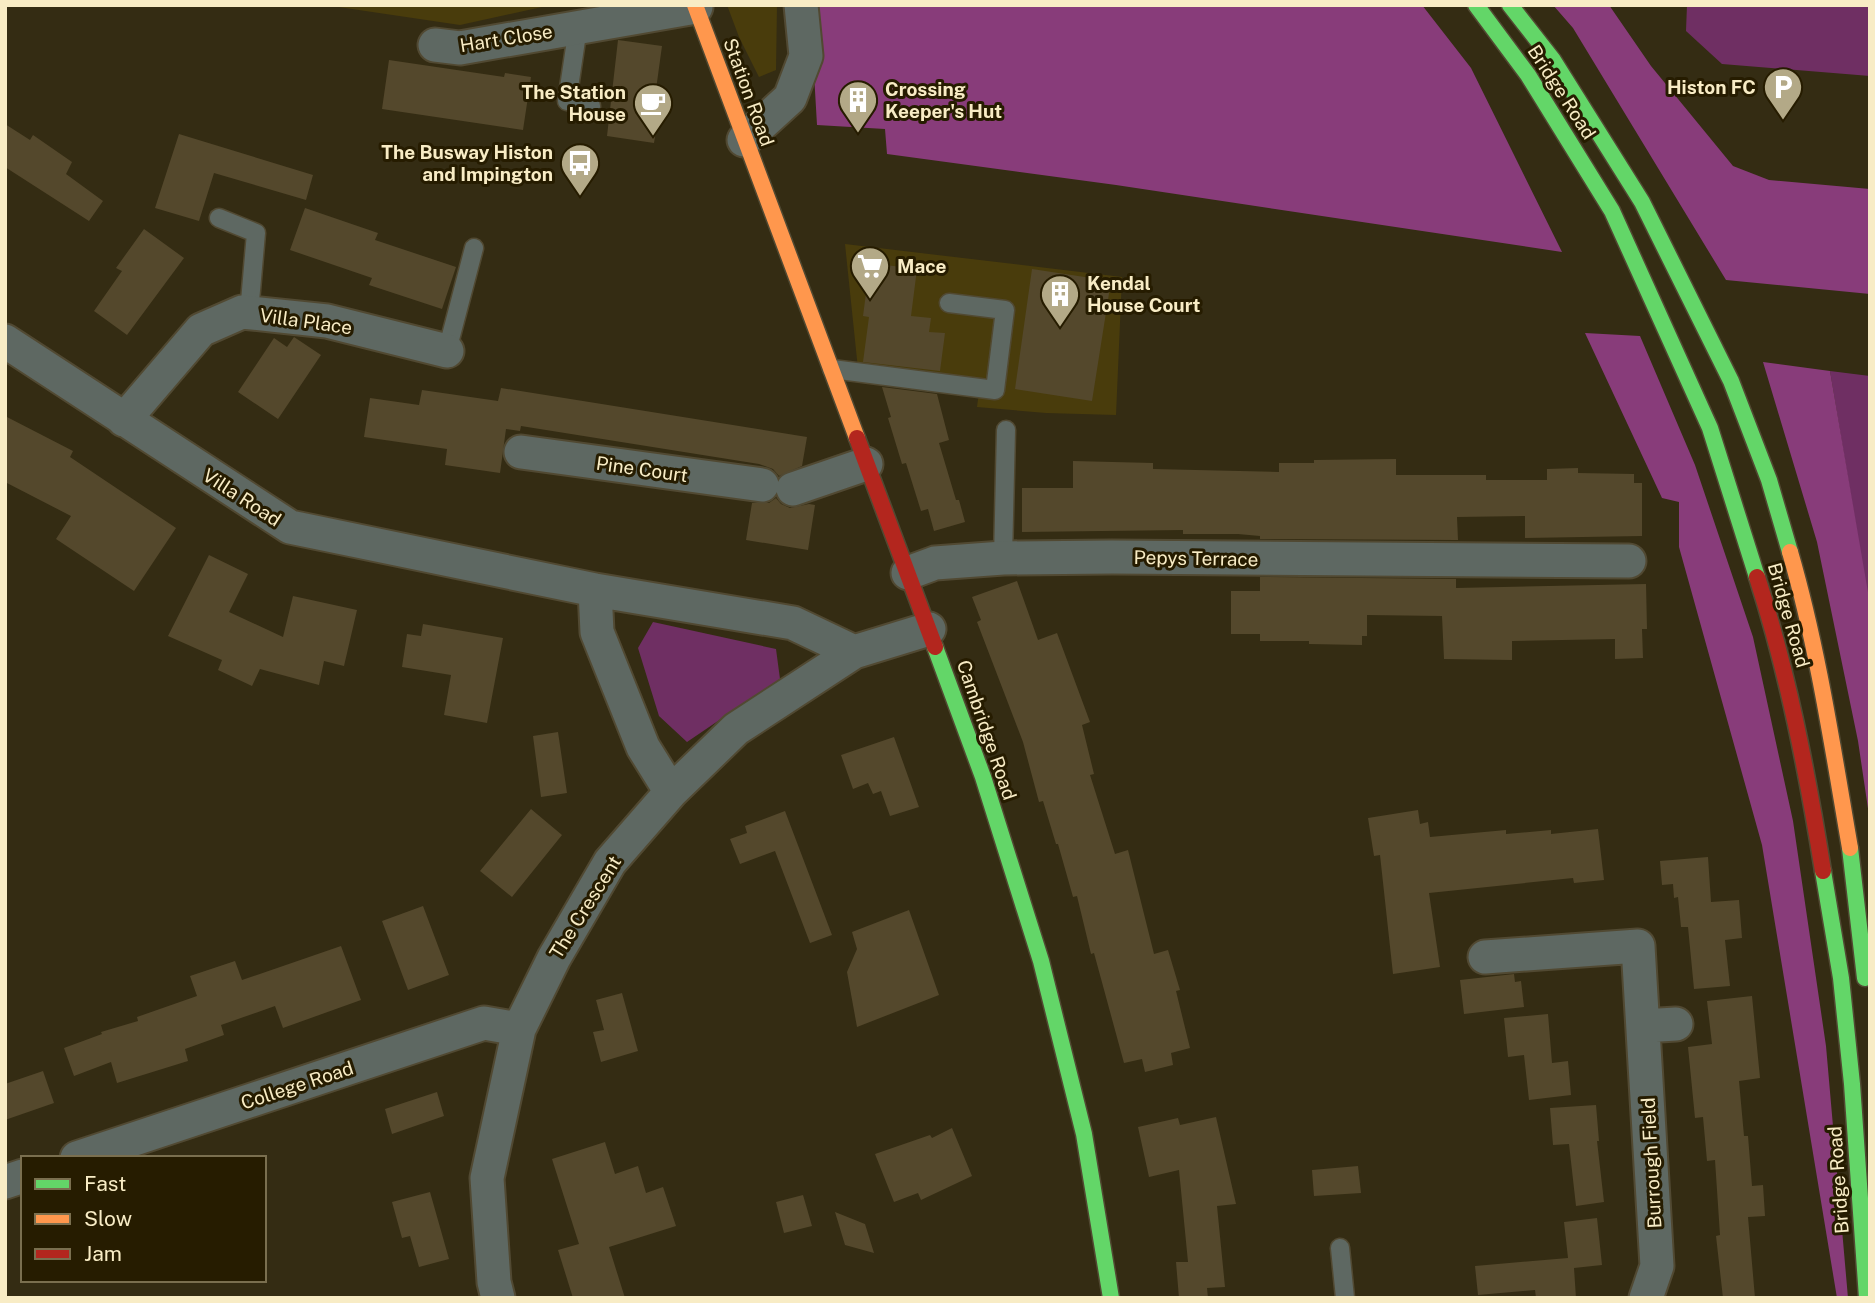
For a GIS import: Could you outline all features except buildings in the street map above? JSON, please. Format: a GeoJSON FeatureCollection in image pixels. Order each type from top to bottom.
{"type":"FeatureCollection","features":[{"type":"Feature","properties":{"kind":"main road","name":"Bridge Road"},"geometry":{"type":"LineString","coordinates":[[1476,5],[1528,75],[1612,211],[1710,428],[1774,630],[1809,783],[1841,978],[1852,1084],[1867,1298]]}},
{"type":"Feature","properties":{"kind":"main road","name":"Bridge Road"},"geometry":{"type":"LineString","coordinates":[[1510,5],[1553,60],[1642,202],[1731,381],[1769,480],[1800,586],[1854,869],[1866,989]]}},
{"type":"Feature","properties":{"kind":"main road","name":"Station Road"},"geometry":{"type":"LineString","coordinates":[[695,6],[763,193]]}},
{"type":"Feature","properties":{"kind":"main road","name":"Cambridge Road"},"geometry":{"type":"LineString","coordinates":[[763,193],[983,777],[1041,961],[1084,1134],[1111,1298]]}},
{"type":"Feature","properties":{"kind":"street"},"geometry":{"type":"LineString","coordinates":[[744,140],[790,98],[806,57],[801,5]]}},
{"type":"Feature","properties":{"kind":"street","name":"Hart Close"},"geometry":{"type":"LineString","coordinates":[[435,45],[460,48],[695,6]]}},
{"type":"Feature","properties":{"kind":"street","name":"Villa Place"},"geometry":{"type":"LineString","coordinates":[[124,420],[201,330],[242,312],[327,321],[447,351]]}},
{"type":"Feature","properties":{"kind":"street","name":"Villa Road"},"geometry":{"type":"LineString","coordinates":[[5,341],[290,527],[595,590],[793,623],[854,652]]}},
{"type":"Feature","properties":{"kind":"street","name":"Pine Court"},"geometry":{"type":"LineString","coordinates":[[521,452],[778,487],[866,464]]}},
{"type":"Feature","properties":{"kind":"street","name":"Pepys Terrace"},"geometry":{"type":"LineString","coordinates":[[908,573],[935,564],[1003,558],[1112,557],[1486,567],[1629,561]]}},
{"type":"Feature","properties":{"kind":"street"},"geometry":{"type":"LineString","coordinates":[[595,590],[597,632],[643,747],[671,792]]}},
{"type":"Feature","properties":{"kind":"street","name":"The Crescent"},"geometry":{"type":"LineString","coordinates":[[498,1298],[494,1282],[487,1178],[519,1029],[554,958],[610,862],[671,792],[736,729],[854,652],[929,629]]}},
{"type":"Feature","properties":{"kind":"street","name":"Burrough Field"},"geometry":{"type":"LineString","coordinates":[[1485,957],[1638,946],[1657,1266],[1646,1298]]}},
{"type":"Feature","properties":{"kind":"street","name":"College Road"},"geometry":{"type":"LineString","coordinates":[[83,1156],[484,1023],[519,1029]]}},
{"type":"Feature","properties":{"kind":"street"},"geometry":{"type":"LineString","coordinates":[[1643,1026],[1676,1024]]}},
{"type":"Feature","properties":{"kind":"lane","name":"Hart Close"},"geometry":{"type":"LineString","coordinates":[[578,27],[567,102],[592,106]]}},
{"type":"Feature","properties":{"kind":"lane"},"geometry":{"type":"LineString","coordinates":[[219,218],[256,233],[249,313]]}},
{"type":"Feature","properties":{"kind":"lane"},"geometry":{"type":"LineString","coordinates":[[447,351],[474,248]]}},
{"type":"Feature","properties":{"kind":"lane"},"geometry":{"type":"LineString","coordinates":[[830,369],[995,390],[1005,310],[949,303]]}},
{"type":"Feature","properties":{"kind":"lane"},"geometry":{"type":"LineString","coordinates":[[1003,558],[1006,430]]}},
{"type":"Feature","properties":{"kind":"lane"},"geometry":{"type":"LineString","coordinates":[[1340,1248],[1345,1298]]}},
{"type":"Feature","properties":{"kind":"shaded area"},"geometry":{"type":"Polygon","coordinates":[[[325,5],[551,5],[460,25],[325,5]]]}},
{"type":"Feature","properties":{"kind":"shaded area"},"geometry":{"type":"Polygon","coordinates":[[[727,5],[777,5],[776,70],[759,77],[727,5]]]}},
{"type":"Feature","properties":{"kind":"shaded area"},"geometry":{"type":"Polygon","coordinates":[[[810,5],[1422,5],[1471,68],[1562,252],[1116,185],[887,154],[885,129],[817,125],[810,5]]]}},
{"type":"Feature","properties":{"kind":"shaded area"},"geometry":{"type":"Polygon","coordinates":[[[1553,5],[1609,5],[1651,66],[1733,166],[1769,180],[1870,189],[1870,294],[1726,280],[1573,28],[1553,5]]]}},
{"type":"Feature","properties":{"kind":"shaded area"},"geometry":{"type":"Polygon","coordinates":[[[1687,5],[1870,5],[1870,76],[1722,64],[1686,31],[1687,5]]]}},
{"type":"Feature","properties":{"kind":"shaded area"},"geometry":{"type":"Polygon","coordinates":[[[845,244],[1122,277],[1116,415],[977,407],[979,392],[858,369],[845,244]]]}},
{"type":"Feature","properties":{"kind":"shaded area"},"geometry":{"type":"Polygon","coordinates":[[[1585,333],[1640,336],[1695,465],[1753,637],[1793,821],[1826,1046],[1848,1298],[1837,1298],[1762,845],[1679,547],[1679,502],[1662,498],[1585,333]]]}},
{"type":"Feature","properties":{"kind":"shaded area"},"geometry":{"type":"Polygon","coordinates":[[[1763,362],[1830,371],[1870,604],[1870,822],[1858,741],[1817,542],[1763,362]]]}},
{"type":"Feature","properties":{"kind":"shaded area"},"geometry":{"type":"Polygon","coordinates":[[[1830,371],[1870,376],[1870,610],[1830,371]]]}},
{"type":"Feature","properties":{"kind":"shaded area"},"geometry":{"type":"Polygon","coordinates":[[[653,622],[776,649],[780,679],[687,742],[659,716],[638,648],[653,622]]]}},
{"type":"Feature","properties":{"kind":"traffic: fast"},"geometry":{"type":"LineString","coordinates":[[1476,5],[1528,75],[1612,211],[1710,428],[1757,577]]}},
{"type":"Feature","properties":{"kind":"traffic: fast"},"geometry":{"type":"LineString","coordinates":[[1510,5],[1553,60],[1642,202],[1731,381],[1769,480],[1790,552]]}},
{"type":"Feature","properties":{"kind":"traffic: fast"},"geometry":{"type":"LineString","coordinates":[[935,647],[983,777],[1041,961],[1084,1134],[1111,1298]]}},
{"type":"Feature","properties":{"kind":"traffic: fast"},"geometry":{"type":"LineString","coordinates":[[1850,848],[1865,978]]}},
{"type":"Feature","properties":{"kind":"traffic: fast"},"geometry":{"type":"LineString","coordinates":[[1823,871],[1841,978],[1852,1084],[1867,1298]]}},
{"type":"Feature","properties":{"kind":"traffic: slow"},"geometry":{"type":"LineString","coordinates":[[695,5],[857,438]]}},
{"type":"Feature","properties":{"kind":"traffic: slow"},"geometry":{"type":"LineString","coordinates":[[1790,552],[1817,662],[1850,848]]}},
{"type":"Feature","properties":{"kind":"traffic: jam"},"geometry":{"type":"LineString","coordinates":[[857,438],[935,647]]}},
{"type":"Feature","properties":{"kind":"traffic: jam"},"geometry":{"type":"LineString","coordinates":[[1757,577],[1796,723],[1823,871]]}},
{"type":"Feature","properties":{"kind":"place","name":"Histon FC"},"geometry":{"type":"Point","coordinates":[1783,121]}},
{"type":"Feature","properties":{"kind":"place","name":"Crossing Keeper's Hut"},"geometry":{"type":"Point","coordinates":[858,134]}},
{"type":"Feature","properties":{"kind":"place","name":"The Station House"},"geometry":{"type":"Point","coordinates":[653,137]}},
{"type":"Feature","properties":{"kind":"place","name":"The Busway Histon and Impington"},"geometry":{"type":"Point","coordinates":[580,197]}},
{"type":"Feature","properties":{"kind":"place","name":"Mace"},"geometry":{"type":"Point","coordinates":[870,300]}},
{"type":"Feature","properties":{"kind":"place","name":"Kendal House Court"},"geometry":{"type":"Point","coordinates":[1060,328]}}]}
